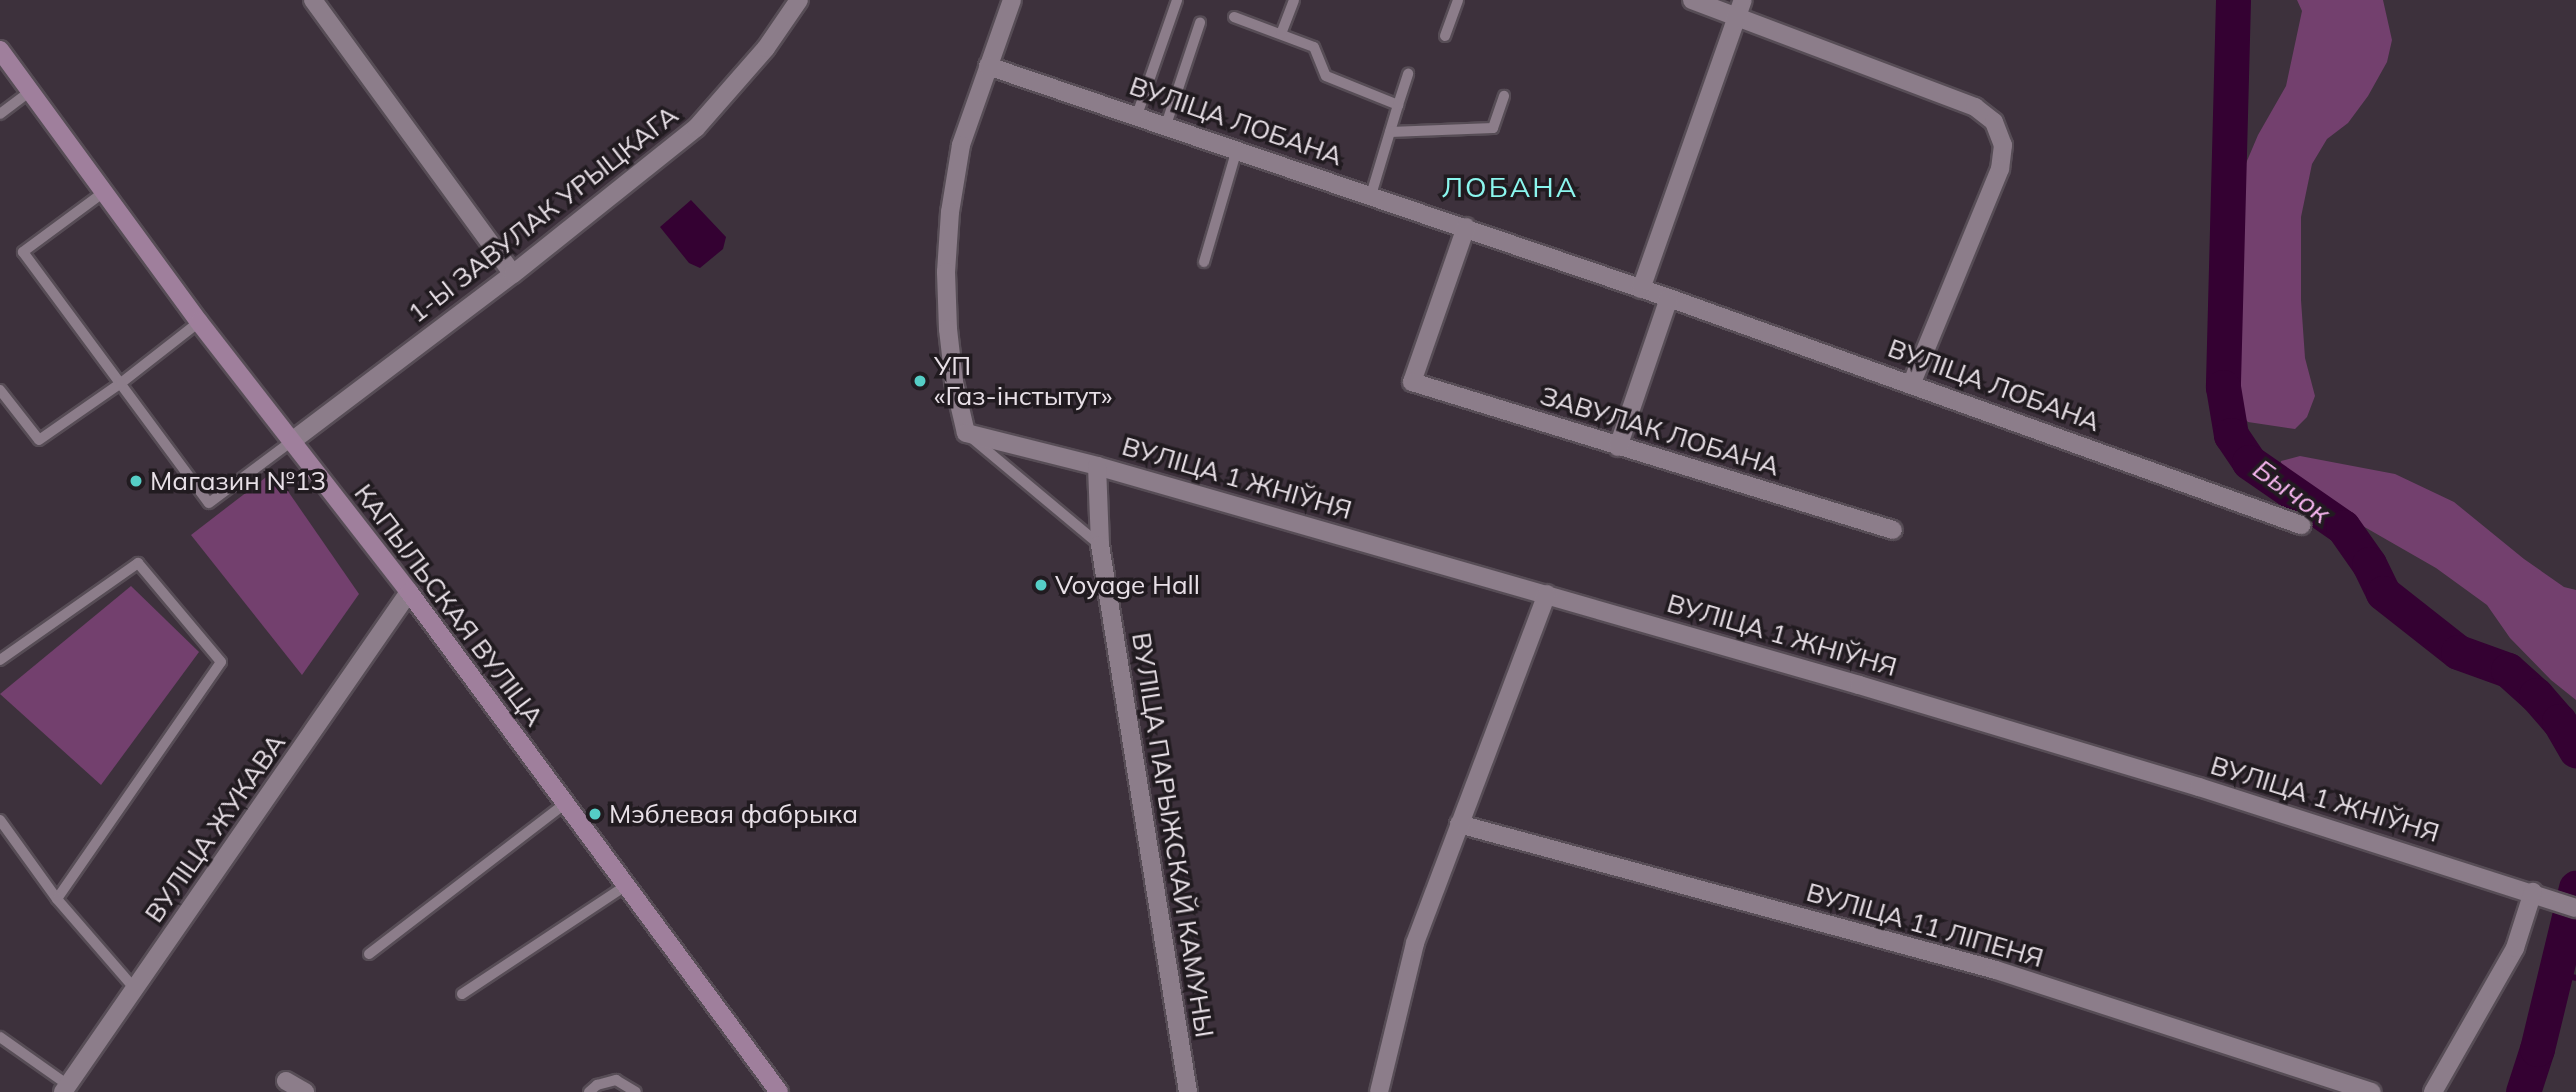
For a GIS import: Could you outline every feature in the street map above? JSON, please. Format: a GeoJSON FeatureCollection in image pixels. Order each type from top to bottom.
{"type":"FeatureCollection","features":[{"type":"Feature","properties":{"kind":"main road","name":"КАПЫЛЬСКАЯ ВУЛІЦА"},"geometry":{"type":"LineString","coordinates":[[0,50],[199,322],[409,592],[779,1092]]}},
{"type":"Feature","properties":{"kind":"street"},"geometry":{"type":"LineString","coordinates":[[313,0],[513,274]]}},
{"type":"Feature","properties":{"kind":"street","name":"1-Ы ЗАВУЛАК УРЫЦКАГА"},"geometry":{"type":"LineString","coordinates":[[292,441],[513,274],[696,128],[766,48],[799,0]]}},
{"type":"Feature","properties":{"kind":"street"},"geometry":{"type":"LineString","coordinates":[[967,433],[954,382],[946,272],[950,212],[961,145],[1012,0]]}},
{"type":"Feature","properties":{"kind":"street"},"geometry":{"type":"LineString","coordinates":[[1692,0],[1740,8],[1975,107],[1994,122],[2003,145],[2000,169],[1912,383]]}},
{"type":"Feature","properties":{"kind":"street"},"geometry":{"type":"LineString","coordinates":[[1641,289],[1740,8]]}},
{"type":"Feature","properties":{"kind":"street","name":"ВУЛІЦА ЛОБАНА"},"geometry":{"type":"LineString","coordinates":[[988,66],[1669,298],[1912,383],[2301,525]]}},
{"type":"Feature","properties":{"kind":"street","name":"ЗАВУЛАК ЛОБАНА"},"geometry":{"type":"LineString","coordinates":[[1466,228],[1412,382],[1893,530]]}},
{"type":"Feature","properties":{"kind":"street"},"geometry":{"type":"LineString","coordinates":[[1618,447],[1669,298]]}},
{"type":"Feature","properties":{"kind":"street","name":"ВУЛІЦА 1 ЖНІЎНЯ"},"geometry":{"type":"LineString","coordinates":[[967,433],[1097,466],[1547,594],[2094,755],[2541,894],[2576,908]]}},
{"type":"Feature","properties":{"kind":"street","name":"ВУЛІЦА ПАРЫЖСКАЙ КАМУНЫ"},"geometry":{"type":"LineString","coordinates":[[1097,466],[1100,545],[1188,1092]]}},
{"type":"Feature","properties":{"kind":"street","name":"ВУЛІЦА ЖУКАВА"},"geometry":{"type":"LineString","coordinates":[[66,1088],[409,592]]}},
{"type":"Feature","properties":{"kind":"street"},"geometry":{"type":"LineString","coordinates":[[1379,1092],[1415,943],[1547,594]]}},
{"type":"Feature","properties":{"kind":"street","name":"ВУЛІЦА 11 ЛІПЕНЯ"},"geometry":{"type":"LineString","coordinates":[[1459,824],[1996,970],[2372,1092]]}},
{"type":"Feature","properties":{"kind":"street"},"geometry":{"type":"LineString","coordinates":[[2433,1092],[2515,948],[2541,894]]}},
{"type":"Feature","properties":{"kind":"street"},"geometry":{"type":"LineString","coordinates":[[286,1081],[305,1092]]}},
{"type":"Feature","properties":{"kind":"lane"},"geometry":{"type":"LineString","coordinates":[[1137,115],[1177,0]]}},
{"type":"Feature","properties":{"kind":"lane"},"geometry":{"type":"LineString","coordinates":[[1281,34],[1294,0]]}},
{"type":"Feature","properties":{"kind":"lane"},"geometry":{"type":"LineString","coordinates":[[1445,36],[1458,0]]}},
{"type":"Feature","properties":{"kind":"lane"},"geometry":{"type":"LineString","coordinates":[[1234,17],[1314,47],[1326,76],[1398,104]]}},
{"type":"Feature","properties":{"kind":"lane"},"geometry":{"type":"LineString","coordinates":[[1166,125],[1200,23]]}},
{"type":"Feature","properties":{"kind":"lane"},"geometry":{"type":"LineString","coordinates":[[1371,195],[1408,74]]}},
{"type":"Feature","properties":{"kind":"lane"},"geometry":{"type":"LineString","coordinates":[[0,114],[30,91]]}},
{"type":"Feature","properties":{"kind":"lane"},"geometry":{"type":"LineString","coordinates":[[1390,132],[1493,128],[1504,96]]}},
{"type":"Feature","properties":{"kind":"lane"},"geometry":{"type":"LineString","coordinates":[[1204,262],[1237,149]]}},
{"type":"Feature","properties":{"kind":"lane"},"geometry":{"type":"LineString","coordinates":[[104,192],[23,252],[209,503],[292,441]]}},
{"type":"Feature","properties":{"kind":"lane"},"geometry":{"type":"LineString","coordinates":[[0,390],[38,440],[121,383],[199,322]]}},
{"type":"Feature","properties":{"kind":"lane"},"geometry":{"type":"LineString","coordinates":[[967,433],[1100,545]]}},
{"type":"Feature","properties":{"kind":"lane"},"geometry":{"type":"LineString","coordinates":[[0,660],[138,563],[221,662],[57,899]]}},
{"type":"Feature","properties":{"kind":"lane"},"geometry":{"type":"LineString","coordinates":[[369,954],[566,803]]}},
{"type":"Feature","properties":{"kind":"lane"},"geometry":{"type":"LineString","coordinates":[[0,820],[57,899],[136,990]]}},
{"type":"Feature","properties":{"kind":"lane"},"geometry":{"type":"LineString","coordinates":[[462,994],[625,886]]}},
{"type":"Feature","properties":{"kind":"lane"},"geometry":{"type":"LineString","coordinates":[[0,1037],[66,1088]]}},
{"type":"Feature","properties":{"kind":"lane"},"geometry":{"type":"LineString","coordinates":[[589,1092],[597,1085],[617,1080],[636,1092]]}},
{"type":"Feature","properties":{"kind":"shaded area"},"geometry":{"type":"Polygon","coordinates":[[[2297,0],[2383,0],[2392,40],[2387,62],[2368,96],[2348,123],[2327,139],[2312,164],[2301,217],[2301,300],[2305,358],[2315,396],[2307,417],[2295,429],[2248,422],[2234,406],[2241,175],[2258,135],[2286,86],[2302,11],[2297,0]]]}},
{"type":"Feature","properties":{"kind":"shaded area"},"geometry":{"type":"Polygon","coordinates":[[[691,200],[726,237],[723,249],[700,268],[689,263],[660,227],[691,200]]]}},
{"type":"Feature","properties":{"kind":"shaded area"},"geometry":{"type":"Polygon","coordinates":[[[2300,456],[2395,474],[2454,502],[2524,559],[2564,587],[2576,590],[2576,700],[2551,680],[2510,638],[2487,605],[2436,568],[2307,494],[2282,474],[2281,461],[2300,456]]]}},
{"type":"Feature","properties":{"kind":"shaded area"},"geometry":{"type":"Polygon","coordinates":[[[274,471],[359,594],[302,675],[191,535],[274,471]]]}},
{"type":"Feature","properties":{"kind":"shaded area"},"geometry":{"type":"Polygon","coordinates":[[[131,586],[199,652],[101,785],[0,694],[131,586]]]}},
{"type":"Feature","properties":{"kind":"waterway","name":"Бычок"},"geometry":{"type":"LineString","coordinates":[[2233,0],[2223,387],[2231,435],[2249,462],[2343,527],[2369,564],[2383,593],[2458,652],[2508,670],[2536,695],[2559,721],[2576,750]]}},
{"type":"Feature","properties":{"kind":"waterway","name":"Бычок"},"geometry":{"type":"LineString","coordinates":[[2523,1092],[2537,1049],[2576,888]]}},
{"type":"Feature","properties":{"kind":"waterway"},"geometry":{"type":"LineString","coordinates":[[2556,974],[2576,978]]}},
{"type":"Feature","properties":{"kind":"place","name":"УП «Газ-інстытут»"},"geometry":{"type":"Point","coordinates":[920,381]}},
{"type":"Feature","properties":{"kind":"place","name":"Магазин №13"},"geometry":{"type":"Point","coordinates":[136,481]}},
{"type":"Feature","properties":{"kind":"place","name":"Voyage Hall"},"geometry":{"type":"Point","coordinates":[1041,585]}},
{"type":"Feature","properties":{"kind":"place","name":"Мэблевая фабрыка"},"geometry":{"type":"Point","coordinates":[595,814]}},
{"type":"Feature","properties":{"kind":"district","name":"ЛОБАНА"},"geometry":{"type":"Point","coordinates":[1510,187]}}]}
